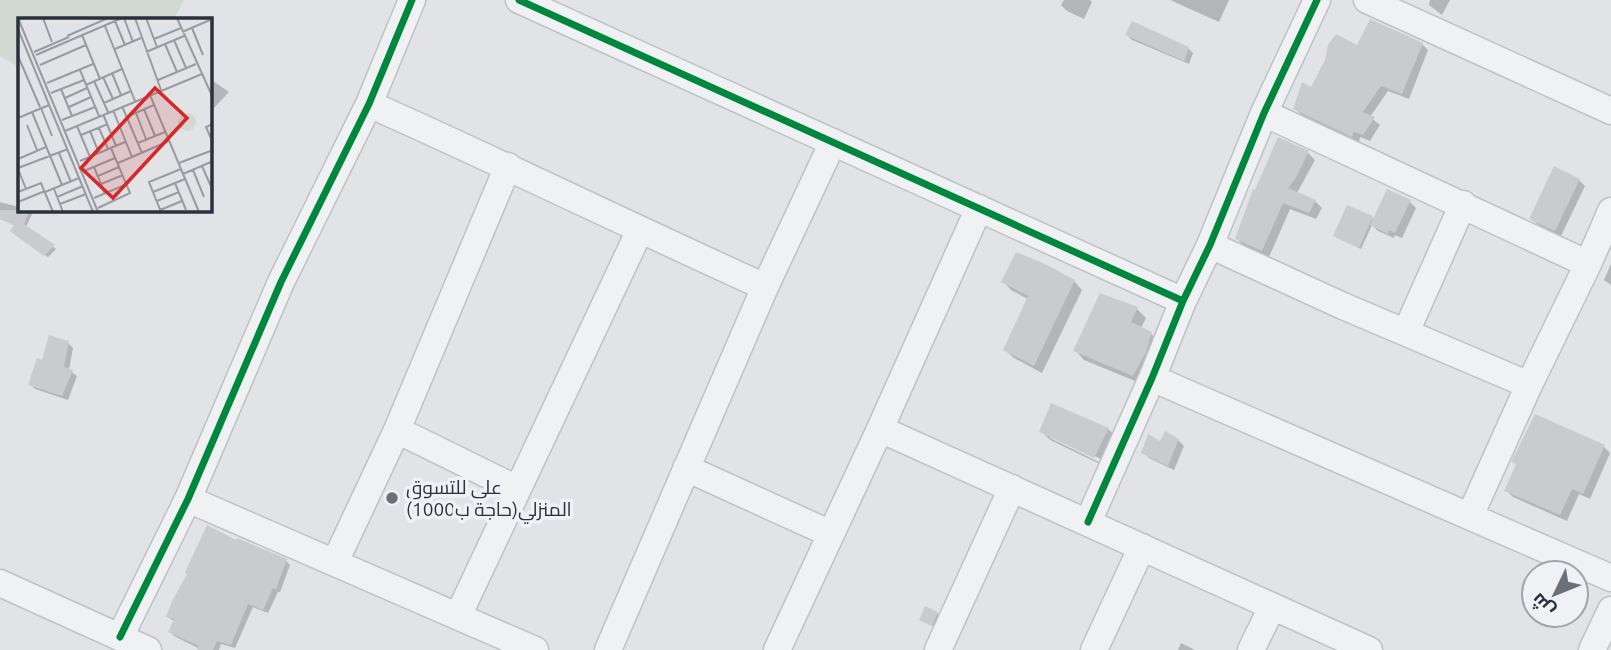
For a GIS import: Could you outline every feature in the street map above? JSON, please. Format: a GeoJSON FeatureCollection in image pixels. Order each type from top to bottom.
{"type":"FeatureCollection","features":[{"type":"Feature","properties":{"kind":"street"},"geometry":{"type":"LineString","coordinates":[[120,637],[188,499],[281,282],[369,104],[412,0]]}},
{"type":"Feature","properties":{"kind":"street"},"geometry":{"type":"LineString","coordinates":[[519,0],[1183,301]]}},
{"type":"Feature","properties":{"kind":"street"},"geometry":{"type":"LineString","coordinates":[[1087,522],[1183,301],[1210,246],[1264,113],[1317,0]]}},
{"type":"Feature","properties":{"kind":"street"},"geometry":{"type":"LineString","coordinates":[[1367,0],[1611,111]]}},
{"type":"Feature","properties":{"kind":"street"},"geometry":{"type":"LineString","coordinates":[[369,104],[765,287]]}},
{"type":"Feature","properties":{"kind":"street"},"geometry":{"type":"LineString","coordinates":[[1264,113],[1588,264]]}},
{"type":"Feature","properties":{"kind":"street"},"geometry":{"type":"LineString","coordinates":[[608,650],[765,287],[833,142]]}},
{"type":"Feature","properties":{"kind":"street"},"geometry":{"type":"LineString","coordinates":[[335,562],[397,430],[508,166]]}},
{"type":"Feature","properties":{"kind":"street"},"geometry":{"type":"LineString","coordinates":[[1406,332],[1463,204]]}},
{"type":"Feature","properties":{"kind":"street"},"geometry":{"type":"LineString","coordinates":[[777,650],[979,208]]}},
{"type":"Feature","properties":{"kind":"street"},"geometry":{"type":"LineString","coordinates":[[1470,516],[1611,211]]}},
{"type":"Feature","properties":{"kind":"street"},"geometry":{"type":"LineString","coordinates":[[458,616],[640,230]]}},
{"type":"Feature","properties":{"kind":"street"},"geometry":{"type":"LineString","coordinates":[[1210,246],[1529,385]]}},
{"type":"Feature","properties":{"kind":"street"},"geometry":{"type":"LineString","coordinates":[[1152,377],[1611,578]]}},
{"type":"Feature","properties":{"kind":"street"},"geometry":{"type":"LineString","coordinates":[[880,429],[1369,650]]}},
{"type":"Feature","properties":{"kind":"street"},"geometry":{"type":"LineString","coordinates":[[397,430],[517,489]]}},
{"type":"Feature","properties":{"kind":"street"},"geometry":{"type":"LineString","coordinates":[[686,468],[831,534]]}},
{"type":"Feature","properties":{"kind":"street"},"geometry":{"type":"LineString","coordinates":[[938,650],[1012,488]]}},
{"type":"Feature","properties":{"kind":"street"},"geometry":{"type":"LineString","coordinates":[[188,499],[535,650]]}},
{"type":"Feature","properties":{"kind":"street"},"geometry":{"type":"LineString","coordinates":[[1094,650],[1142,547]]}},
{"type":"Feature","properties":{"kind":"street"},"geometry":{"type":"LineString","coordinates":[[0,583],[148,650]]}},
{"type":"Feature","properties":{"kind":"street"},"geometry":{"type":"LineString","coordinates":[[1251,650],[1272,607]]}},
{"type":"Feature","properties":{"kind":"street"},"geometry":{"type":"LineString","coordinates":[[1592,650],[1611,610]]}},
{"type":"Feature","properties":{"kind":"shaded area"},"geometry":{"type":"Polygon","coordinates":[[[0,0],[184,0],[175,18],[18,18],[18,66],[0,56],[0,0]]]}},
{"type":"Feature","properties":{"kind":"building"},"geometry":{"type":"Polygon","coordinates":[[[1370,19],[1423,43],[1402,94],[1381,86],[1363,112],[1375,117],[1363,135],[1354,132],[1352,137],[1293,109],[1302,82],[1311,87],[1325,60],[1328,45],[1336,34],[1357,45],[1370,19]]]}},
{"type":"Feature","properties":{"kind":"building"},"geometry":{"type":"Polygon","coordinates":[[[1132,21],[1189,47],[1184,61],[1125,35],[1132,21]]]}},
{"type":"Feature","properties":{"kind":"building"},"geometry":{"type":"Polygon","coordinates":[[[1278,137],[1309,151],[1288,188],[1316,200],[1309,213],[1283,203],[1262,251],[1235,239],[1253,189],[1255,190],[1278,137]]]}},
{"type":"Feature","properties":{"kind":"building"},"geometry":{"type":"Polygon","coordinates":[[[1554,166],[1580,179],[1555,231],[1529,219],[1554,166]]]}},
{"type":"Feature","properties":{"kind":"building"},"geometry":{"type":"Polygon","coordinates":[[[1387,189],[1411,200],[1395,233],[1389,230],[1388,234],[1370,225],[1387,189]]]}},
{"type":"Feature","properties":{"kind":"building"},"geometry":{"type":"Polygon","coordinates":[[[1347,205],[1373,216],[1359,248],[1333,236],[1347,205]]]}},
{"type":"Feature","properties":{"kind":"building"},"geometry":{"type":"Polygon","coordinates":[[[0,210],[29,212],[24,224],[55,245],[44,256],[10,231],[14,225],[0,219],[0,210]]]}},
{"type":"Feature","properties":{"kind":"building"},"geometry":{"type":"Polygon","coordinates":[[[1016,252],[1075,280],[1034,366],[1003,350],[1028,296],[1001,282],[1016,252]]]}},
{"type":"Feature","properties":{"kind":"building"},"geometry":{"type":"Polygon","coordinates":[[[1100,293],[1138,307],[1131,322],[1152,332],[1146,352],[1133,376],[1073,351],[1100,293]]]}},
{"type":"Feature","properties":{"kind":"building"},"geometry":{"type":"Polygon","coordinates":[[[49,335],[69,341],[64,367],[73,370],[62,396],[28,385],[37,358],[42,360],[49,335]]]}},
{"type":"Feature","properties":{"kind":"building"},"geometry":{"type":"Polygon","coordinates":[[[1051,403],[1109,428],[1094,458],[1039,432],[1051,403]]]}},
{"type":"Feature","properties":{"kind":"building"},"geometry":{"type":"Polygon","coordinates":[[[1535,414],[1605,445],[1583,494],[1572,489],[1560,515],[1504,491],[1516,464],[1511,462],[1535,414]]]}},
{"type":"Feature","properties":{"kind":"building"},"geometry":{"type":"Polygon","coordinates":[[[1165,431],[1179,439],[1168,466],[1141,453],[1148,434],[1160,441],[1165,431]]]}},
{"type":"Feature","properties":{"kind":"building"},"geometry":{"type":"Polygon","coordinates":[[[207,525],[236,540],[237,538],[287,559],[276,589],[273,588],[263,610],[248,604],[231,645],[217,641],[213,650],[197,650],[199,646],[168,632],[174,619],[166,617],[207,525]]]}},
{"type":"Feature","properties":{"kind":"building"},"geometry":{"type":"Polygon","coordinates":[[[925,606],[938,612],[932,626],[919,620],[925,606]]]}},
{"type":"Feature","properties":{"kind":"cycle path"},"geometry":{"type":"LineString","coordinates":[[120,637],[188,499],[281,282],[369,104],[412,0]]}},
{"type":"Feature","properties":{"kind":"cycle path"},"geometry":{"type":"LineString","coordinates":[[519,0],[1183,301]]}},
{"type":"Feature","properties":{"kind":"cycle path"},"geometry":{"type":"LineString","coordinates":[[1088,522],[1183,301],[1210,245],[1264,113],[1317,0]]}},
{"type":"Feature","properties":{"kind":"place","name":"علي للتسوق المنزلي(حاجة ب1000)"},"geometry":{"type":"Point","coordinates":[392,498]}}]}
